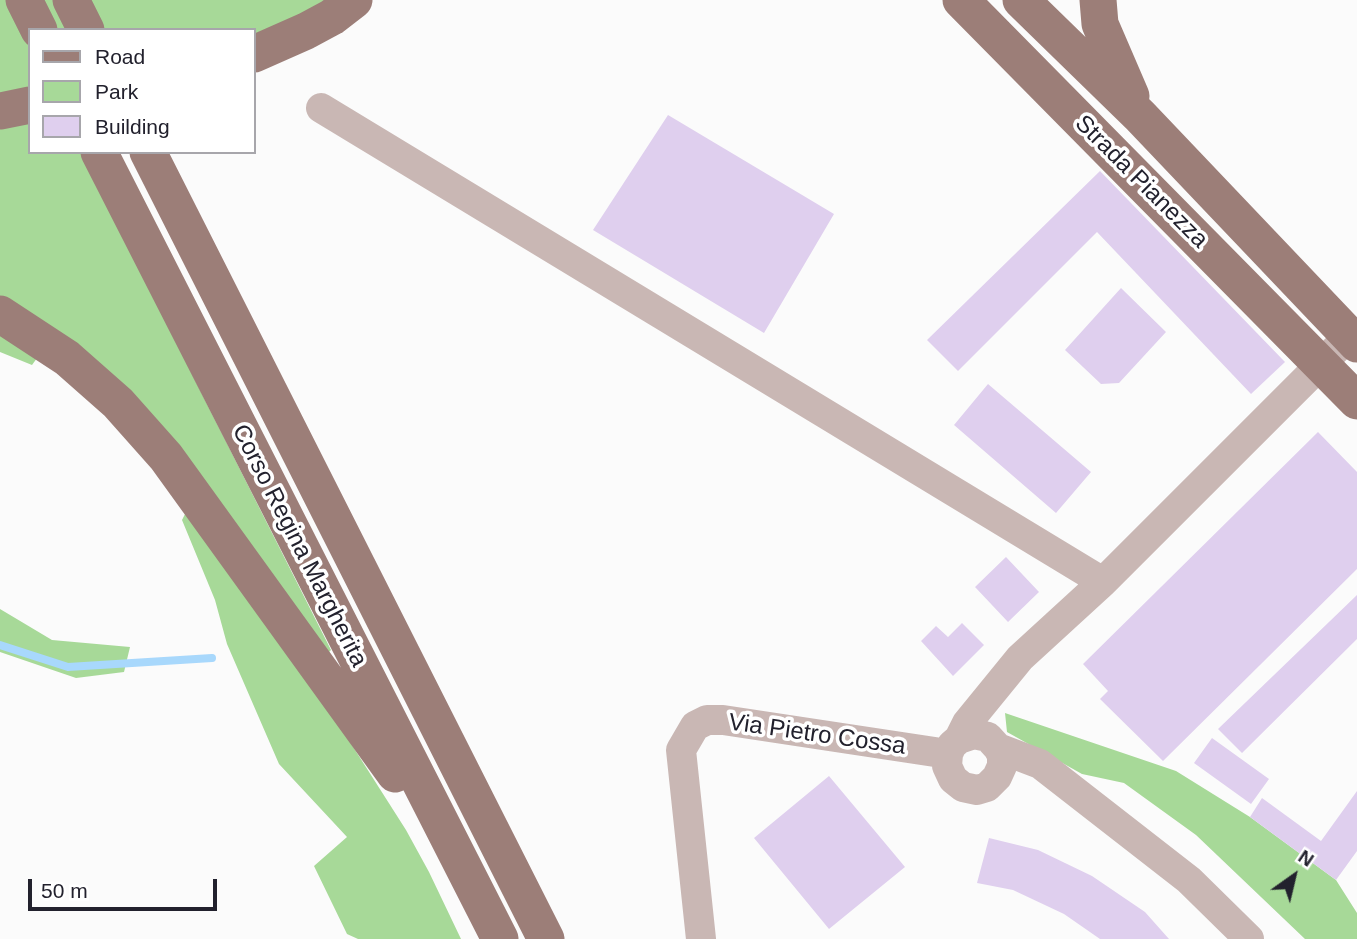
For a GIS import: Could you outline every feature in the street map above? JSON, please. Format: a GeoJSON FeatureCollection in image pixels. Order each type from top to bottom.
{"type":"FeatureCollection","features":[{"type":"Feature","properties":{"kind":"main road"},"geometry":{"type":"LineString","coordinates":[[24,0],[38,28]]}},
{"type":"Feature","properties":{"kind":"main road"},"geometry":{"type":"LineString","coordinates":[[71,0],[85,28]]}},
{"type":"Feature","properties":{"kind":"main road"},"geometry":{"type":"LineString","coordinates":[[256,53],[306,32],[354,0]]}},
{"type":"Feature","properties":{"kind":"main road","name":"Strada Pianezza"},"geometry":{"type":"LineString","coordinates":[[961,0],[1357,401]]}},
{"type":"Feature","properties":{"kind":"main road"},"geometry":{"type":"LineString","coordinates":[[1098,0],[1100,24],[1140,116]]}},
{"type":"Feature","properties":{"kind":"main road"},"geometry":{"type":"LineString","coordinates":[[1036,8],[1083,100],[1133,173]]}},
{"type":"Feature","properties":{"kind":"main road","name":"Strada Pianezza"},"geometry":{"type":"LineString","coordinates":[[1036,8],[1353,340]]}},
{"type":"Feature","properties":{"kind":"main road"},"geometry":{"type":"LineString","coordinates":[[0,111],[28,105]]}},
{"type":"Feature","properties":{"kind":"main road","name":"Corso Regina Margherita"},"geometry":{"type":"LineString","coordinates":[[101,154],[500,939]]}},
{"type":"Feature","properties":{"kind":"main road","name":"Corso Regina Margherita"},"geometry":{"type":"LineString","coordinates":[[149,154],[546,939]]}},
{"type":"Feature","properties":{"kind":"main road"},"geometry":{"type":"LineString","coordinates":[[0,314],[67,358],[118,403],[166,457],[463,867]]}},
{"type":"Feature","properties":{"kind":"street"},"geometry":{"type":"LineString","coordinates":[[321,108],[1103,582]]}},
{"type":"Feature","properties":{"kind":"street","name":"Strada Pianezza"},"geometry":{"type":"LineString","coordinates":[[978,750],[967,723],[1020,658],[1103,582],[1321,364],[1353,340]]}},
{"type":"Feature","properties":{"kind":"street","name":"Via Pietro Cossa"},"geometry":{"type":"LineString","coordinates":[[701,939],[681,750],[695,726],[706,720],[723,720],[978,750],[1063,784],[1189,880],[1249,939]]}},
{"type":"Feature","properties":{"kind":"green space"},"geometry":{"type":"Polygon","coordinates":[[[0,0],[336,0],[256,40],[256,28],[28,28],[28,94],[0,100],[0,0]]]}},
{"type":"Feature","properties":{"kind":"green space"},"geometry":{"type":"Polygon","coordinates":[[[28,120],[28,154],[81,154],[331,650],[326,655],[0,296],[0,127],[28,120]]]}},
{"type":"Feature","properties":{"kind":"green space"},"geometry":{"type":"Polygon","coordinates":[[[0,331],[40,354],[32,365],[0,352],[0,331]]]}},
{"type":"Feature","properties":{"kind":"green space"},"geometry":{"type":"Polygon","coordinates":[[[188,508],[306,673],[406,830],[461,939],[358,939],[347,934],[314,866],[347,837],[279,764],[227,644],[215,600],[182,520],[188,508]]]}},
{"type":"Feature","properties":{"kind":"green space"},"geometry":{"type":"Polygon","coordinates":[[[0,609],[52,640],[130,647],[124,672],[76,678],[0,652],[0,609]]]}},
{"type":"Feature","properties":{"kind":"green space"},"geometry":{"type":"Polygon","coordinates":[[[1005,713],[1176,771],[1250,817],[1336,880],[1357,913],[1357,939],[1305,939],[1196,835],[1124,783],[1082,774],[1007,732],[1005,713]]]}},
{"type":"Feature","properties":{"kind":"building"},"geometry":{"type":"Polygon","coordinates":[[[668,115],[834,214],[764,333],[593,230],[668,115]]]}},
{"type":"Feature","properties":{"kind":"building"},"geometry":{"type":"Polygon","coordinates":[[[1100,171],[1285,362],[1251,394],[1097,232],[958,371],[927,340],[1100,171]]]}},
{"type":"Feature","properties":{"kind":"building"},"geometry":{"type":"Polygon","coordinates":[[[1121,288],[1166,332],[1119,383],[1101,384],[1065,350],[1121,288]]]}},
{"type":"Feature","properties":{"kind":"building"},"geometry":{"type":"Polygon","coordinates":[[[988,384],[1091,472],[1056,513],[954,425],[988,384]]]}},
{"type":"Feature","properties":{"kind":"building"},"geometry":{"type":"Polygon","coordinates":[[[1318,432],[1357,472],[1357,569],[1163,761],[1100,699],[1108,691],[1083,664],[1318,432]]]}},
{"type":"Feature","properties":{"kind":"building"},"geometry":{"type":"Polygon","coordinates":[[[1006,557],[1039,592],[1008,622],[975,587],[1006,557]]]}},
{"type":"Feature","properties":{"kind":"building"},"geometry":{"type":"Polygon","coordinates":[[[1357,595],[1357,639],[1242,753],[1218,729],[1357,595]]]}},
{"type":"Feature","properties":{"kind":"building"},"geometry":{"type":"Polygon","coordinates":[[[962,623],[984,645],[953,676],[921,641],[936,626],[948,637],[962,623]]]}},
{"type":"Feature","properties":{"kind":"building"},"geometry":{"type":"Polygon","coordinates":[[[1212,738],[1269,779],[1251,804],[1194,763],[1212,738]]]}},
{"type":"Feature","properties":{"kind":"building"},"geometry":{"type":"Polygon","coordinates":[[[829,776],[905,867],[829,929],[754,838],[829,776]]]}},
{"type":"Feature","properties":{"kind":"building"},"geometry":{"type":"Polygon","coordinates":[[[1357,791],[1357,851],[1336,880],[1250,817],[1262,798],[1321,841],[1357,791]]]}},
{"type":"Feature","properties":{"kind":"building"},"geometry":{"type":"Polygon","coordinates":[[[989,838],[1038,850],[1092,876],[1145,912],[1169,939],[1100,939],[1064,914],[1013,890],[977,883],[989,838]]]}},
{"type":"Feature","properties":{"kind":"waterway"},"geometry":{"type":"LineString","coordinates":[[0,645],[68,667],[212,658]]}}]}
